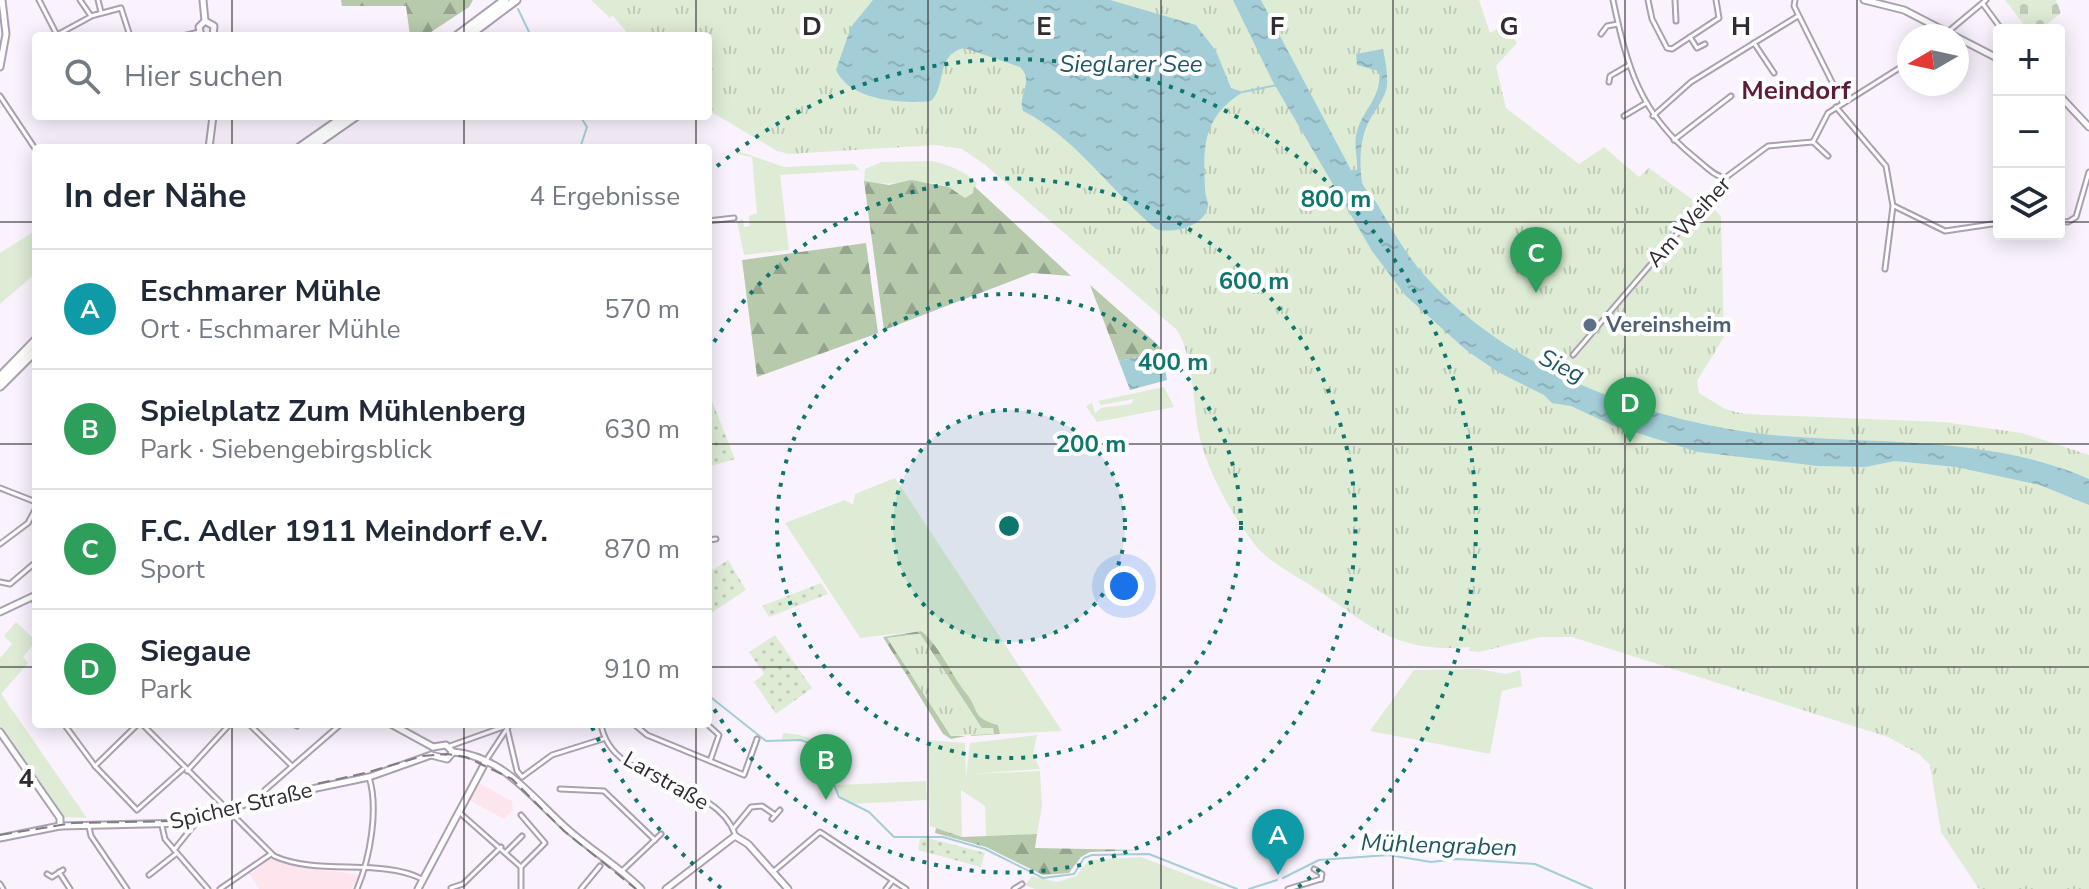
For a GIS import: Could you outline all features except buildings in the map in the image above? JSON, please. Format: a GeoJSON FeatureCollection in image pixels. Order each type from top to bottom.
{"type":"FeatureCollection","features":[{"type":"Feature","properties":{"kind":"highway"},"geometry":{"type":"LineString","coordinates":[[462,32],[505,0]]}},
{"type":"Feature","properties":{"kind":"highway"},"geometry":{"type":"LineString","coordinates":[[473,32],[516,0]]}},
{"type":"Feature","properties":{"kind":"highway"},"geometry":{"type":"LineString","coordinates":[[305,144],[339,120]]}},
{"type":"Feature","properties":{"kind":"highway"},"geometry":{"type":"LineString","coordinates":[[316,144],[350,120]]}},
{"type":"Feature","properties":{"kind":"highway"},"geometry":{"type":"LineString","coordinates":[[0,377],[32,344]]}},
{"type":"Feature","properties":{"kind":"highway"},"geometry":{"type":"LineString","coordinates":[[0,386],[32,354]]}},
{"type":"Feature","properties":{"kind":"street"},"geometry":{"type":"LineString","coordinates":[[0,67],[6,34],[2,0]]}},
{"type":"Feature","properties":{"kind":"street"},"geometry":{"type":"LineString","coordinates":[[39,0],[54,32]]}},
{"type":"Feature","properties":{"kind":"street"},"geometry":{"type":"LineString","coordinates":[[80,0],[91,15]]}},
{"type":"Feature","properties":{"kind":"street"},"geometry":{"type":"LineString","coordinates":[[98,0],[101,12]]}},
{"type":"Feature","properties":{"kind":"street"},"geometry":{"type":"LineString","coordinates":[[201,32],[205,21],[203,0]]}},
{"type":"Feature","properties":{"kind":"street"},"geometry":{"type":"LineString","coordinates":[[1613,0],[1629,65],[1653,116],[1674,140],[1725,178]]}},
{"type":"Feature","properties":{"kind":"street"},"geometry":{"type":"LineString","coordinates":[[1648,0],[1652,19],[1667,48],[1721,16],[1715,0]]}},
{"type":"Feature","properties":{"kind":"street"},"geometry":{"type":"LineString","coordinates":[[1675,0],[1676,21]]}},
{"type":"Feature","properties":{"kind":"street"},"geometry":{"type":"LineString","coordinates":[[1786,0],[1794,6]]}},
{"type":"Feature","properties":{"kind":"street"},"geometry":{"type":"LineString","coordinates":[[1795,0],[1798,16],[1842,102]]}},
{"type":"Feature","properties":{"kind":"street"},"geometry":{"type":"LineString","coordinates":[[1864,0],[1896,7],[1927,24]]}},
{"type":"Feature","properties":{"kind":"street"},"geometry":{"type":"LineString","coordinates":[[1958,24],[1984,2],[1998,24]]}},
{"type":"Feature","properties":{"kind":"street"},"geometry":{"type":"LineString","coordinates":[[63,32],[91,15],[117,7],[123,10],[129,32]]}},
{"type":"Feature","properties":{"kind":"street"},"geometry":{"type":"LineString","coordinates":[[1653,116],[1678,91],[1798,16]]}},
{"type":"Feature","properties":{"kind":"street"},"geometry":{"type":"LineString","coordinates":[[205,21],[214,26],[213,32]]}},
{"type":"Feature","properties":{"kind":"street"},"geometry":{"type":"LineString","coordinates":[[1601,34],[1607,26],[1618,24]]}},
{"type":"Feature","properties":{"kind":"street"},"geometry":{"type":"LineString","coordinates":[[1690,37],[1697,48],[1705,44]]}},
{"type":"Feature","properties":{"kind":"street"},"geometry":{"type":"LineString","coordinates":[[1754,43],[1774,73]]}},
{"type":"Feature","properties":{"kind":"street"},"geometry":{"type":"LineString","coordinates":[[1969,45],[1993,56]]}},
{"type":"Feature","properties":{"kind":"street"},"geometry":{"type":"LineString","coordinates":[[1609,82],[1610,76],[1629,65]]}},
{"type":"Feature","properties":{"kind":"street"},"geometry":{"type":"LineString","coordinates":[[1828,156],[1813,142],[1822,121],[1842,102],[1897,69]]}},
{"type":"Feature","properties":{"kind":"street"},"geometry":{"type":"LineString","coordinates":[[1674,140],[1731,96]]}},
{"type":"Feature","properties":{"kind":"street"},"geometry":{"type":"LineString","coordinates":[[2060,96],[2089,127]]}},
{"type":"Feature","properties":{"kind":"street"},"geometry":{"type":"LineString","coordinates":[[0,99],[32,144]]}},
{"type":"Feature","properties":{"kind":"street"},"geometry":{"type":"LineString","coordinates":[[1624,116],[1646,103]]}},
{"type":"Feature","properties":{"kind":"street"},"geometry":{"type":"LineString","coordinates":[[1836,107],[1886,166],[1893,206],[1885,269]]}},
{"type":"Feature","properties":{"kind":"street"},"geometry":{"type":"LineString","coordinates":[[210,144],[212,120]]}},
{"type":"Feature","properties":{"kind":"street","name":"Am Weiher"},"geometry":{"type":"LineString","coordinates":[[1573,355],[1725,178],[1768,146],[1813,142]]}},
{"type":"Feature","properties":{"kind":"street"},"geometry":{"type":"LineString","coordinates":[[2065,222],[2076,217],[2089,172]]}},
{"type":"Feature","properties":{"kind":"street"},"geometry":{"type":"LineString","coordinates":[[1893,206],[1945,231],[1993,224]]}},
{"type":"Feature","properties":{"kind":"street"},"geometry":{"type":"LineString","coordinates":[[712,221],[734,218]]}},
{"type":"Feature","properties":{"kind":"street"},"geometry":{"type":"LineString","coordinates":[[0,488],[32,503]]}},
{"type":"Feature","properties":{"kind":"street"},"geometry":{"type":"LineString","coordinates":[[0,544],[28,523],[32,514]]}},
{"type":"Feature","properties":{"kind":"street"},"geometry":{"type":"LineString","coordinates":[[712,540],[716,539]]}},
{"type":"Feature","properties":{"kind":"street"},"geometry":{"type":"LineString","coordinates":[[0,582],[8,585],[32,565]]}},
{"type":"Feature","properties":{"kind":"street"},"geometry":{"type":"LineString","coordinates":[[0,612],[32,597]]}},
{"type":"Feature","properties":{"kind":"street"},"geometry":{"type":"LineString","coordinates":[[67,728],[95,766],[137,810],[186,769],[226,728]]}},
{"type":"Feature","properties":{"kind":"street"},"geometry":{"type":"LineString","coordinates":[[95,766],[136,728]]}},
{"type":"Feature","properties":{"kind":"street"},"geometry":{"type":"LineString","coordinates":[[144,728],[271,854],[295,863],[409,874],[422,879]]}},
{"type":"Feature","properties":{"kind":"street"},"geometry":{"type":"LineString","coordinates":[[253,728],[292,766]]}},
{"type":"Feature","properties":{"kind":"street"},"geometry":{"type":"LineString","coordinates":[[261,800],[265,790],[336,728]]}},
{"type":"Feature","properties":{"kind":"street"},"geometry":{"type":"LineString","coordinates":[[398,728],[433,747],[451,749],[519,780],[569,831],[623,870],[641,889]]}},
{"type":"Feature","properties":{"kind":"street"},"geometry":{"type":"LineString","coordinates":[[451,749],[500,728]]}},
{"type":"Feature","properties":{"kind":"street"},"geometry":{"type":"LineString","coordinates":[[418,889],[505,728]]}},
{"type":"Feature","properties":{"kind":"street"},"geometry":{"type":"LineString","coordinates":[[508,728],[517,771],[524,777],[552,755],[604,739]]}},
{"type":"Feature","properties":{"kind":"street","name":"Larstraße"},"geometry":{"type":"LineString","coordinates":[[602,728],[604,739],[642,770],[710,804],[733,829],[735,836]]}},
{"type":"Feature","properties":{"kind":"street"},"geometry":{"type":"LineString","coordinates":[[638,728],[645,734],[744,775],[757,739]]}},
{"type":"Feature","properties":{"kind":"street"},"geometry":{"type":"LineString","coordinates":[[710,762],[719,735],[711,728]]}},
{"type":"Feature","properties":{"kind":"street"},"geometry":{"type":"LineString","coordinates":[[0,732],[60,818],[60,826]]}},
{"type":"Feature","properties":{"kind":"street"},"geometry":{"type":"LineString","coordinates":[[431,755],[433,747]]}},
{"type":"Feature","properties":{"kind":"street","name":"Spicher Straße"},"geometry":{"type":"LineString","coordinates":[[0,838],[60,826],[163,825],[198,820],[261,800],[369,777],[431,755],[447,759],[451,749]]}},
{"type":"Feature","properties":{"kind":"street"},"geometry":{"type":"LineString","coordinates":[[357,889],[365,870],[373,797],[369,777]]}},
{"type":"Feature","properties":{"kind":"street"},"geometry":{"type":"LineString","coordinates":[[560,789],[604,791],[655,840]]}},
{"type":"Feature","properties":{"kind":"street"},"geometry":{"type":"LineString","coordinates":[[733,829],[751,807],[762,806],[774,817],[780,810]]}},
{"type":"Feature","properties":{"kind":"street"},"geometry":{"type":"LineString","coordinates":[[458,812],[521,867]]}},
{"type":"Feature","properties":{"kind":"street"},"geometry":{"type":"LineString","coordinates":[[521,815],[545,843],[521,867],[521,889]]}},
{"type":"Feature","properties":{"kind":"street"},"geometry":{"type":"LineString","coordinates":[[149,875],[196,828],[198,820]]}},
{"type":"Feature","properties":{"kind":"street"},"geometry":{"type":"LineString","coordinates":[[163,825],[163,837],[208,889]]}},
{"type":"Feature","properties":{"kind":"street"},"geometry":{"type":"LineString","coordinates":[[89,827],[91,836],[127,889]]}},
{"type":"Feature","properties":{"kind":"street"},"geometry":{"type":"LineString","coordinates":[[773,872],[820,832],[906,889]]}},
{"type":"Feature","properties":{"kind":"street"},"geometry":{"type":"LineString","coordinates":[[623,870],[661,834]]}},
{"type":"Feature","properties":{"kind":"street"},"geometry":{"type":"LineString","coordinates":[[506,852],[522,836]]}},
{"type":"Feature","properties":{"kind":"street"},"geometry":{"type":"LineString","coordinates":[[666,889],[735,836],[748,844],[788,889]]}},
{"type":"Feature","properties":{"kind":"street"},"geometry":{"type":"LineString","coordinates":[[451,888],[463,884],[501,847]]}},
{"type":"Feature","properties":{"kind":"street"},"geometry":{"type":"LineString","coordinates":[[220,889],[271,854]]}},
{"type":"Feature","properties":{"kind":"street"},"geometry":{"type":"LineString","coordinates":[[581,889],[600,866]]}},
{"type":"Feature","properties":{"kind":"street"},"geometry":{"type":"LineString","coordinates":[[47,874],[52,877],[61,871],[70,889]]}},
{"type":"Feature","properties":{"kind":"street"},"geometry":{"type":"LineString","coordinates":[[1288,889],[1314,879]]}},
{"type":"Feature","properties":{"kind":"street"},"geometry":{"type":"LineString","coordinates":[[886,889],[893,880]]}},
{"type":"Feature","properties":{"kind":"street"},"geometry":{"type":"LineString","coordinates":[[0,884],[3,889]]}},
{"type":"Feature","properties":{"kind":"street"},"geometry":{"type":"LineString","coordinates":[[1014,889],[1022,884]]}},
{"type":"Feature","properties":{"kind":"shaded area"},"geometry":{"type":"Polygon","coordinates":[[[479,783],[512,801],[513,810],[504,819],[469,800],[479,783]]]}},
{"type":"Feature","properties":{"kind":"shaded area"},"geometry":{"type":"Polygon","coordinates":[[[270,859],[289,865],[360,875],[351,889],[259,889],[248,872],[252,873],[270,859]]]}},
{"type":"Feature","properties":{"kind":"green space"},"geometry":{"type":"Polygon","coordinates":[[[341,0],[473,0],[469,7],[431,32],[409,32],[406,6],[342,6],[341,0]]]}},
{"type":"Feature","properties":{"kind":"green space"},"geometry":{"type":"Polygon","coordinates":[[[591,0],[1479,0],[1490,33],[1504,25],[1517,43],[1496,66],[1506,108],[1579,164],[1604,147],[1639,177],[1649,168],[1700,205],[1711,206],[1721,216],[1724,337],[1697,381],[1699,393],[1725,409],[1744,414],[1943,422],[2022,433],[2089,455],[2089,889],[1979,889],[1941,832],[1930,765],[1919,754],[1888,737],[1572,637],[1540,637],[1479,652],[1469,651],[1470,647],[1421,646],[1401,641],[1366,624],[1267,557],[1239,523],[1218,486],[1203,449],[1188,359],[1177,330],[984,164],[962,149],[937,145],[789,154],[777,151],[712,112],[712,32],[627,32],[612,15],[610,18],[591,0]]]}},
{"type":"Feature","properties":{"kind":"green space"},"geometry":{"type":"Polygon","coordinates":[[[2005,0],[2056,0],[2061,13],[2047,24],[2023,24],[2005,0]]]}},
{"type":"Feature","properties":{"kind":"green space"},"geometry":{"type":"Polygon","coordinates":[[[735,150],[784,167],[854,164],[860,170],[780,175],[789,250],[744,255],[737,221],[743,219],[744,227],[750,226],[749,216],[757,213],[752,157],[737,154],[735,150]]]}},
{"type":"Feature","properties":{"kind":"green space"},"geometry":{"type":"Polygon","coordinates":[[[932,161],[945,164],[972,179],[977,183],[973,193],[965,198],[941,185],[864,181],[865,169],[882,162],[932,161]]]}},
{"type":"Feature","properties":{"kind":"green space"},"geometry":{"type":"Polygon","coordinates":[[[911,180],[949,187],[965,198],[973,193],[974,186],[1071,276],[1032,273],[884,330],[864,181],[889,185],[911,180]]]}},
{"type":"Feature","properties":{"kind":"green space"},"geometry":{"type":"Polygon","coordinates":[[[32,233],[32,276],[0,304],[0,253],[32,233]]]}},
{"type":"Feature","properties":{"kind":"green space"},"geometry":{"type":"Polygon","coordinates":[[[866,243],[878,333],[757,377],[742,260],[866,243]]]}},
{"type":"Feature","properties":{"kind":"green space"},"geometry":{"type":"Polygon","coordinates":[[[1090,285],[1156,343],[1165,353],[1170,368],[1137,357],[1119,361],[1090,285]]]}},
{"type":"Feature","properties":{"kind":"green space"},"geometry":{"type":"Polygon","coordinates":[[[1164,387],[1174,407],[1097,422],[1086,406],[1092,403],[1095,413],[1101,408],[1131,404],[1134,399],[1101,405],[1098,401],[1164,387]]]}},
{"type":"Feature","properties":{"kind":"green space"},"geometry":{"type":"Polygon","coordinates":[[[712,401],[735,459],[712,466],[712,401]]]}},
{"type":"Feature","properties":{"kind":"green space"},"geometry":{"type":"Polygon","coordinates":[[[895,478],[1062,731],[1000,734],[998,725],[978,716],[921,631],[860,638],[785,523],[845,500],[853,505],[855,494],[895,478]]]}},
{"type":"Feature","properties":{"kind":"green space"},"geometry":{"type":"Polygon","coordinates":[[[728,560],[746,590],[712,612],[712,570],[728,560]]]}},
{"type":"Feature","properties":{"kind":"green space"},"geometry":{"type":"Polygon","coordinates":[[[821,583],[828,594],[769,617],[762,606],[821,583]]]}},
{"type":"Feature","properties":{"kind":"green space"},"geometry":{"type":"Polygon","coordinates":[[[16,622],[32,637],[32,646],[23,657],[28,663],[1,694],[87,818],[62,817],[0,727],[0,658],[12,644],[4,636],[16,622]]]}},
{"type":"Feature","properties":{"kind":"green space"},"geometry":{"type":"Polygon","coordinates":[[[921,631],[939,652],[979,716],[998,725],[1000,734],[970,736],[982,729],[920,634],[888,638],[951,736],[966,736],[951,739],[943,734],[883,637],[921,631]]]}},
{"type":"Feature","properties":{"kind":"green space"},"geometry":{"type":"Polygon","coordinates":[[[920,634],[982,728],[993,728],[994,734],[951,736],[887,638],[920,634]]]}},
{"type":"Feature","properties":{"kind":"green space"},"geometry":{"type":"Polygon","coordinates":[[[775,635],[812,688],[776,714],[754,682],[764,674],[749,652],[775,635]]]}},
{"type":"Feature","properties":{"kind":"green space"},"geometry":{"type":"Polygon","coordinates":[[[1478,669],[1506,674],[1520,670],[1522,686],[1502,691],[1490,754],[1370,731],[1414,670],[1478,669]]]}},
{"type":"Feature","properties":{"kind":"green space"},"geometry":{"type":"Polygon","coordinates":[[[783,733],[817,742],[826,755],[836,785],[926,781],[927,800],[850,804],[839,794],[821,750],[814,743],[801,739],[782,740],[783,733]]]}},
{"type":"Feature","properties":{"kind":"green space"},"geometry":{"type":"Polygon","coordinates":[[[1037,735],[1033,754],[1040,769],[969,774],[1040,771],[1042,806],[1037,834],[986,837],[985,806],[961,790],[962,837],[930,826],[928,740],[965,743],[966,776],[970,743],[1037,735]]]}},
{"type":"Feature","properties":{"kind":"green space"},"geometry":{"type":"Polygon","coordinates":[[[936,828],[962,837],[1037,834],[1035,848],[1141,850],[1090,852],[1081,857],[1069,873],[1043,875],[986,847],[935,833],[936,828]]]}},
{"type":"Feature","properties":{"kind":"green space"},"geometry":{"type":"Polygon","coordinates":[[[928,838],[985,853],[981,867],[918,850],[920,839],[928,838]]]}},
{"type":"Feature","properties":{"kind":"green space"},"geometry":{"type":"Polygon","coordinates":[[[1141,857],[1225,889],[1035,889],[1025,885],[1032,876],[1057,882],[1076,876],[1089,860],[1141,857]]]}},
{"type":"Feature","properties":{"kind":"water","name":"Sieglarer See"},"geometry":{"type":"Polygon","coordinates":[[[873,0],[1110,0],[1196,25],[1216,51],[1231,88],[1243,92],[1220,112],[1208,133],[1204,158],[1206,213],[1186,227],[1156,229],[1076,150],[1042,122],[1023,111],[1026,78],[1020,67],[964,48],[949,57],[931,101],[892,101],[853,88],[836,70],[851,27],[873,0]]]}},
{"type":"Feature","properties":{"kind":"water"},"geometry":{"type":"Polygon","coordinates":[[[1233,0],[1261,0],[1351,170],[1357,170],[1357,131],[1379,80],[1379,71],[1357,65],[1356,54],[1383,49],[1387,85],[1363,137],[1360,159],[1363,185],[1426,277],[1459,310],[1540,365],[1631,404],[1726,429],[1812,438],[1933,444],[2012,455],[2089,479],[2089,505],[2040,485],[1956,467],[1895,461],[1865,467],[1818,466],[1698,452],[1612,425],[1571,406],[1552,403],[1544,395],[1498,372],[1466,350],[1405,295],[1372,251],[1273,82],[1233,0]]]}},
{"type":"Feature","properties":{"kind":"water"},"geometry":{"type":"Polygon","coordinates":[[[1137,357],[1164,365],[1167,380],[1130,390],[1119,361],[1137,357]]]}},
{"type":"Feature","properties":{"kind":"waterway","name":"Mühlengraben"},"geometry":{"type":"LineString","coordinates":[[518,9],[529,32]]}},
{"type":"Feature","properties":{"kind":"waterway"},"geometry":{"type":"LineString","coordinates":[[1243,92],[1277,85]]}},
{"type":"Feature","properties":{"kind":"waterway","name":"Mühlengraben"},"geometry":{"type":"LineString","coordinates":[[581,144],[587,127],[583,120]]}},
{"type":"Feature","properties":{"kind":"waterway","name":"Mühlengraben"},"geometry":{"type":"LineString","coordinates":[[712,698],[766,741],[801,740],[819,747],[839,797],[869,812],[894,837],[943,837],[985,849],[1043,878],[1074,874],[1084,858],[1092,855],[1149,854],[1237,889]]}},
{"type":"Feature","properties":{"kind":"waterway","name":"Mühlengraben"},"geometry":{"type":"LineString","coordinates":[[1283,878],[1319,860],[1389,855],[1431,862],[1457,859],[1535,864],[1592,889]]}},
{"type":"Feature","properties":{"kind":"waterway","name":"Mühlengraben"},"geometry":{"type":"LineString","coordinates":[[1249,889],[1277,880]]}},
{"type":"Feature","properties":{"kind":"railway"},"geometry":{"type":"LineString","coordinates":[[0,835],[73,823],[179,821],[254,798],[365,773],[423,756],[447,754],[466,757],[512,779],[564,831],[636,889]]}},
{"type":"Feature","properties":{"kind":"place","name":"F.C. Adler 1911 Meindorf e.V."},"geometry":{"type":"Point","coordinates":[1536,293]}},
{"type":"Feature","properties":{"kind":"place","name":"Vereinsheim"},"geometry":{"type":"Point","coordinates":[1590,325]}},
{"type":"Feature","properties":{"kind":"place","name":"Siegaue"},"geometry":{"type":"Point","coordinates":[1630,443]}},
{"type":"Feature","properties":{"kind":"place","name":"Spielplatz Zum Mühlenberg"},"geometry":{"type":"Point","coordinates":[826,800]}},
{"type":"Feature","properties":{"kind":"place","name":"Eschmarer Mühle"},"geometry":{"type":"Point","coordinates":[1278,875]}},
{"type":"Feature","properties":{"kind":"district","name":"Meindorf"},"geometry":{"type":"Point","coordinates":[1796,90]}},
{"type":"Feature","properties":{"kind":"water label","name":"Sieg"},"geometry":{"type":"Point","coordinates":[1562,366]}}]}
